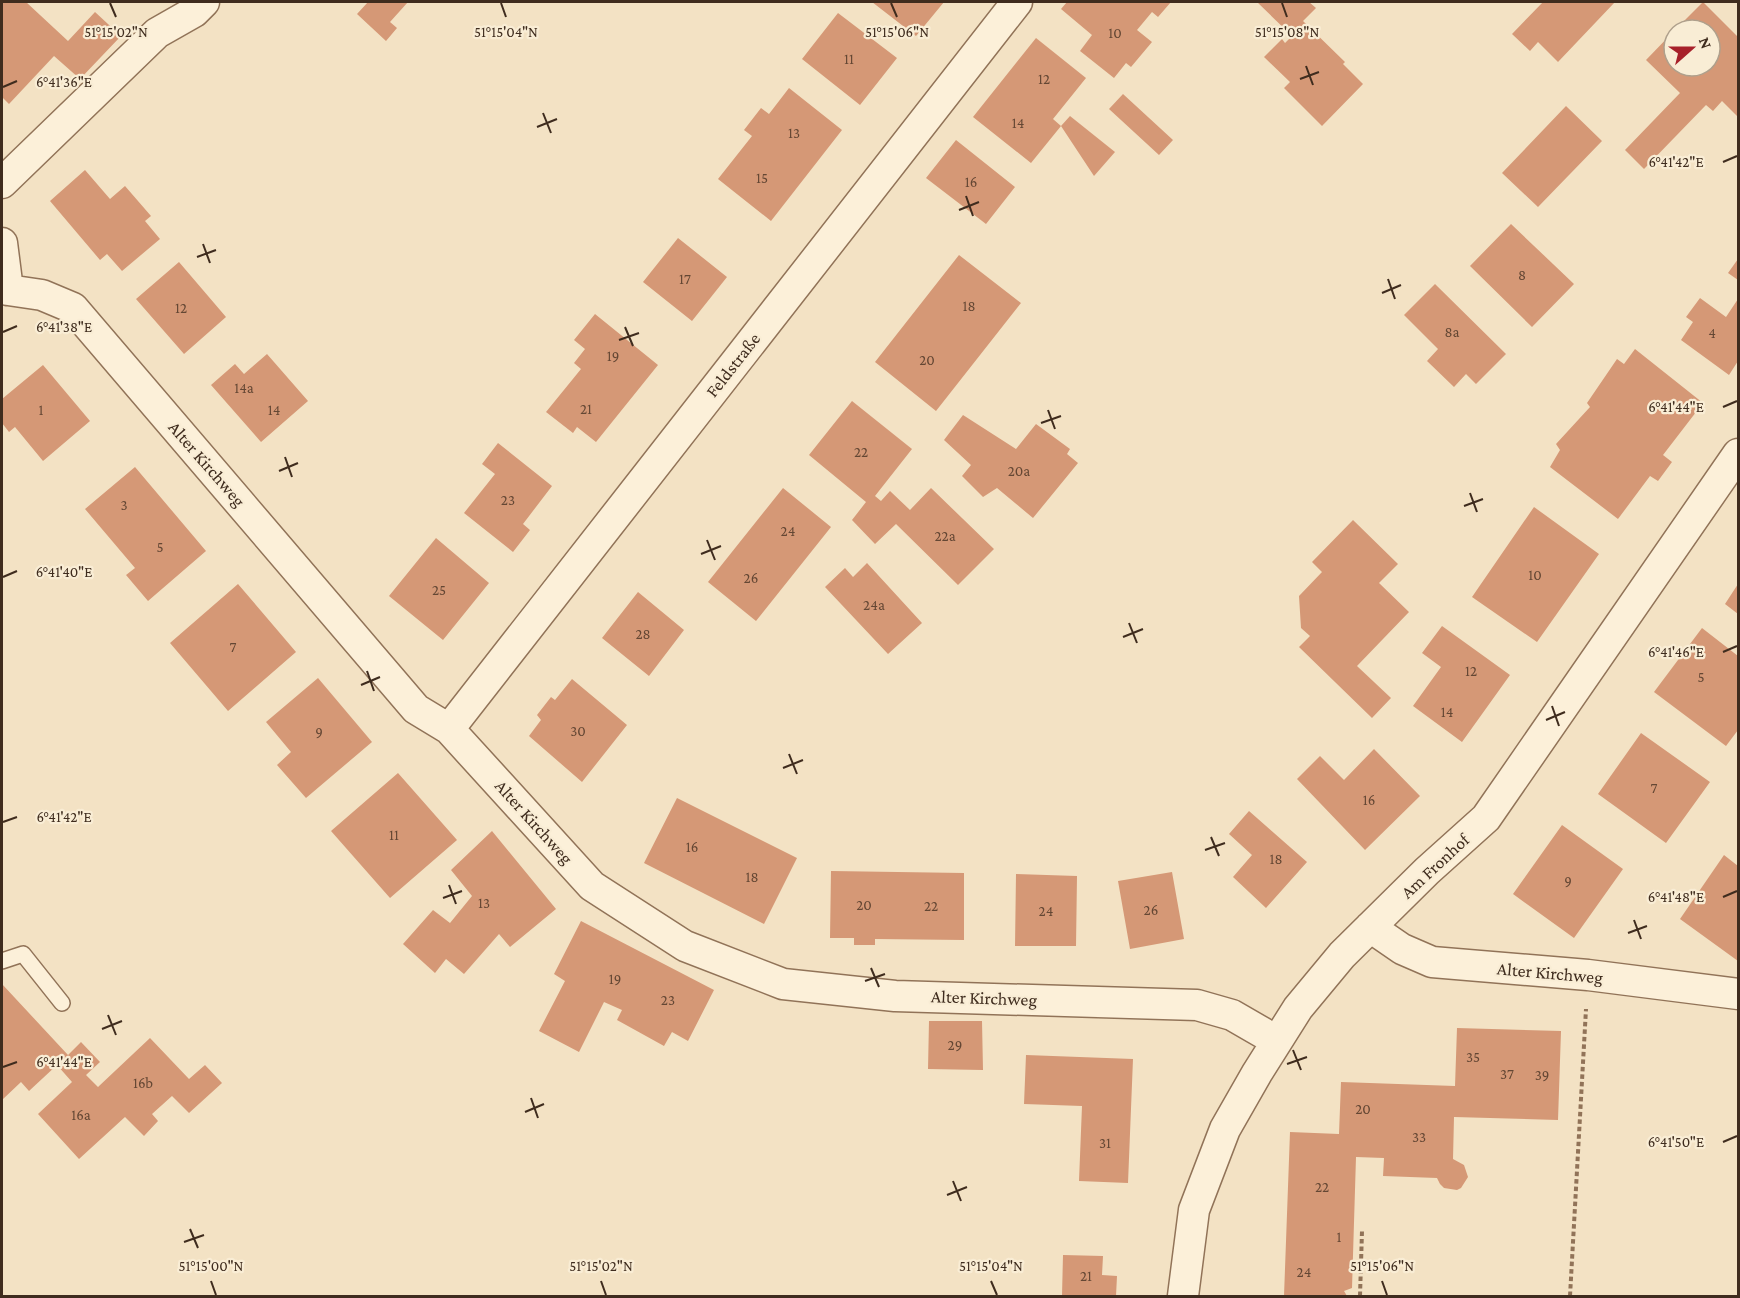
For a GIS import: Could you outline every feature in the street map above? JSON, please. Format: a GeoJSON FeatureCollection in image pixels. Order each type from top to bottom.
{"type":"FeatureCollection","features":[{"type":"Feature","properties":{"kind":"street"},"geometry":{"type":"LineString","coordinates":[[2,183],[156,33],[194,12],[204,2]]}},
{"type":"Feature","properties":{"kind":"street","name":"Feldstraße"},"geometry":{"type":"LineString","coordinates":[[449,729],[1017,2]]}},
{"type":"Feature","properties":{"kind":"street","name":"Alter Kirchweg"},"geometry":{"type":"LineString","coordinates":[[2,243],[5,293],[42,296],[73,308],[416,709],[449,729],[592,886],[685,946],[783,984],[895,996],[1197,1005],[1232,1015],[1277,1041]]}},
{"type":"Feature","properties":{"kind":"street","name":"Am Fronhof"},"geometry":{"type":"LineString","coordinates":[[1183,1296],[1194,1210],[1226,1129],[1298,1008],[1342,955],[1427,871],[1486,818],[1738,454]]}},
{"type":"Feature","properties":{"kind":"street","name":"Alter Kirchweg"},"geometry":{"type":"LineString","coordinates":[[1370,927],[1402,949],[1432,962],[1587,975],[1738,994]]}},
{"type":"Feature","properties":{"kind":"lane"},"geometry":{"type":"LineString","coordinates":[[2,960],[22,954],[62,1003]]}},
{"type":"Feature","properties":{"kind":"path"},"geometry":{"type":"LineString","coordinates":[[1570,1296],[1587,975]]}},
{"type":"Feature","properties":{"kind":"path"},"geometry":{"type":"LineString","coordinates":[[1360,1296],[1362,1231]]}},
{"type":"Feature","properties":{"kind":"building"},"geometry":{"type":"Polygon","coordinates":[[[2,2],[26,2],[68,41],[95,12],[121,36],[80,79],[54,56],[9,104],[2,97],[2,2]]]}},
{"type":"Feature","properties":{"kind":"building"},"geometry":{"type":"Polygon","coordinates":[[[368,2],[408,2],[390,22],[397,28],[386,41],[357,14],[368,2]]]}},
{"type":"Feature","properties":{"kind":"building"},"geometry":{"type":"Polygon","coordinates":[[[872,2],[944,2],[916,36],[872,2]]]}},
{"type":"Feature","properties":{"kind":"building"},"geometry":{"type":"Polygon","coordinates":[[[1067,2],[1171,2],[1158,17],[1152,12],[1137,30],[1152,42],[1131,67],[1126,63],[1114,78],[1080,51],[1092,35],[1061,9],[1067,2]]]}},
{"type":"Feature","properties":{"kind":"building"},"geometry":{"type":"Polygon","coordinates":[[[1257,2],[1309,2],[1316,8],[1303,21],[1345,62],[1343,64],[1363,84],[1322,126],[1284,88],[1290,82],[1264,57],[1282,39],[1285,43],[1292,36],[1257,2]]]}},
{"type":"Feature","properties":{"kind":"building"},"geometry":{"type":"Polygon","coordinates":[[[1543,2],[1615,2],[1558,62],[1538,42],[1530,51],[1512,34],[1543,2]]]}},
{"type":"Feature","properties":{"kind":"building"},"geometry":{"type":"Polygon","coordinates":[[[1703,2],[1719,18],[1687,18],[1703,2]]]}},
{"type":"Feature","properties":{"kind":"building"},"geometry":{"type":"Polygon","coordinates":[[[838,13],[897,58],[860,105],[802,59],[838,13]]]}},
{"type":"Feature","properties":{"kind":"building"},"geometry":{"type":"Polygon","coordinates":[[[1722,21],[1738,37],[1738,117],[1722,101],[1713,111],[1706,105],[1644,169],[1625,150],[1680,93],[1665,78],[1722,78],[1722,21]]]}},
{"type":"Feature","properties":{"kind":"building"},"geometry":{"type":"Polygon","coordinates":[[[1036,38],[1086,78],[1053,119],[1061,126],[1031,163],[973,117],[1036,38]]]}},
{"type":"Feature","properties":{"kind":"building"},"geometry":{"type":"Polygon","coordinates":[[[1662,43],[1662,76],[1646,60],[1662,43]]]}},
{"type":"Feature","properties":{"kind":"building"},"geometry":{"type":"Polygon","coordinates":[[[789,88],[842,130],[771,221],[718,179],[752,136],[744,130],[761,108],[769,114],[789,88]]]}},
{"type":"Feature","properties":{"kind":"building"},"geometry":{"type":"Polygon","coordinates":[[[1123,94],[1173,140],[1159,155],[1109,109],[1123,94]]]}},
{"type":"Feature","properties":{"kind":"building"},"geometry":{"type":"Polygon","coordinates":[[[1566,106],[1602,141],[1538,207],[1502,173],[1566,106]]]}},
{"type":"Feature","properties":{"kind":"building"},"geometry":{"type":"Polygon","coordinates":[[[1070,116],[1115,152],[1094,176],[1061,126],[1070,116]]]}},
{"type":"Feature","properties":{"kind":"building"},"geometry":{"type":"Polygon","coordinates":[[[956,140],[1015,187],[986,224],[926,178],[956,140]]]}},
{"type":"Feature","properties":{"kind":"building"},"geometry":{"type":"Polygon","coordinates":[[[85,170],[110,199],[125,186],[151,216],[145,221],[160,239],[122,271],[107,254],[100,260],[50,201],[85,170]]]}},
{"type":"Feature","properties":{"kind":"building"},"geometry":{"type":"Polygon","coordinates":[[[1511,224],[1574,284],[1532,327],[1470,266],[1511,224]]]}},
{"type":"Feature","properties":{"kind":"building"},"geometry":{"type":"Polygon","coordinates":[[[678,238],[727,277],[692,321],[643,282],[678,238]]]}},
{"type":"Feature","properties":{"kind":"building"},"geometry":{"type":"Polygon","coordinates":[[[959,255],[1021,303],[936,411],[875,362],[959,255]]]}},
{"type":"Feature","properties":{"kind":"building"},"geometry":{"type":"Polygon","coordinates":[[[1738,259],[1738,280],[1728,273],[1738,259]]]}},
{"type":"Feature","properties":{"kind":"building"},"geometry":{"type":"Polygon","coordinates":[[[179,262],[226,317],[184,354],[136,299],[179,262]]]}},
{"type":"Feature","properties":{"kind":"building"},"geometry":{"type":"Polygon","coordinates":[[[1435,284],[1506,354],[1476,384],[1466,374],[1454,387],[1427,361],[1438,349],[1404,315],[1435,284]]]}},
{"type":"Feature","properties":{"kind":"building"},"geometry":{"type":"Polygon","coordinates":[[[1700,298],[1726,317],[1738,299],[1738,361],[1729,375],[1681,340],[1693,322],[1686,317],[1700,298]]]}},
{"type":"Feature","properties":{"kind":"building"},"geometry":{"type":"Polygon","coordinates":[[[595,314],[658,365],[596,442],[577,427],[573,433],[546,412],[581,369],[574,363],[585,349],[574,340],[595,314]]]}},
{"type":"Feature","properties":{"kind":"building"},"geometry":{"type":"Polygon","coordinates":[[[1635,349],[1703,403],[1663,455],[1672,462],[1658,481],[1650,476],[1618,519],[1550,467],[1560,450],[1556,444],[1590,407],[1587,403],[1617,359],[1624,364],[1635,349]]]}},
{"type":"Feature","properties":{"kind":"building"},"geometry":{"type":"Polygon","coordinates":[[[267,354],[308,401],[261,442],[211,385],[235,364],[244,374],[267,354]]]}},
{"type":"Feature","properties":{"kind":"building"},"geometry":{"type":"Polygon","coordinates":[[[43,365],[90,421],[43,461],[15,427],[9,432],[2,423],[2,399],[43,365]]]}},
{"type":"Feature","properties":{"kind":"building"},"geometry":{"type":"Polygon","coordinates":[[[852,401],[912,449],[875,496],[881,501],[890,491],[910,510],[931,488],[994,549],[958,585],[896,524],[875,544],[852,520],[866,502],[809,455],[852,401]]]}},
{"type":"Feature","properties":{"kind":"building"},"geometry":{"type":"Polygon","coordinates":[[[963,415],[1016,449],[1036,424],[1070,449],[1067,454],[1078,463],[1033,518],[997,488],[983,497],[962,476],[971,465],[944,440],[963,415]]]}},
{"type":"Feature","properties":{"kind":"building"},"geometry":{"type":"Polygon","coordinates":[[[498,443],[552,486],[523,524],[530,530],[513,552],[464,513],[495,474],[482,464],[498,443]]]}},
{"type":"Feature","properties":{"kind":"building"},"geometry":{"type":"Polygon","coordinates":[[[135,467],[206,551],[148,601],[126,575],[135,568],[85,509],[135,467]]]}},
{"type":"Feature","properties":{"kind":"building"},"geometry":{"type":"Polygon","coordinates":[[[783,488],[831,527],[756,621],[708,582],[783,488]]]}},
{"type":"Feature","properties":{"kind":"building"},"geometry":{"type":"Polygon","coordinates":[[[1534,507],[1599,554],[1537,642],[1472,597],[1534,507]]]}},
{"type":"Feature","properties":{"kind":"building"},"geometry":{"type":"Polygon","coordinates":[[[1353,520],[1398,564],[1379,583],[1409,612],[1357,666],[1391,698],[1372,718],[1299,647],[1310,636],[1301,628],[1299,596],[1322,572],[1312,562],[1353,520]]]}},
{"type":"Feature","properties":{"kind":"building"},"geometry":{"type":"Polygon","coordinates":[[[436,538],[489,583],[443,640],[389,596],[436,538]]]}},
{"type":"Feature","properties":{"kind":"building"},"geometry":{"type":"Polygon","coordinates":[[[867,563],[922,623],[888,654],[825,587],[845,568],[853,577],[867,563]]]}},
{"type":"Feature","properties":{"kind":"building"},"geometry":{"type":"Polygon","coordinates":[[[238,584],[296,652],[228,711],[170,643],[238,584]]]}},
{"type":"Feature","properties":{"kind":"building"},"geometry":{"type":"Polygon","coordinates":[[[1738,584],[1738,614],[1725,604],[1738,584]]]}},
{"type":"Feature","properties":{"kind":"building"},"geometry":{"type":"Polygon","coordinates":[[[638,592],[684,630],[649,676],[602,638],[638,592]]]}},
{"type":"Feature","properties":{"kind":"building"},"geometry":{"type":"Polygon","coordinates":[[[1442,626],[1510,675],[1462,742],[1413,706],[1441,667],[1422,653],[1442,626]]]}},
{"type":"Feature","properties":{"kind":"building"},"geometry":{"type":"Polygon","coordinates":[[[1702,628],[1738,656],[1738,730],[1726,746],[1654,692],[1702,628]]]}},
{"type":"Feature","properties":{"kind":"building"},"geometry":{"type":"Polygon","coordinates":[[[318,678],[372,742],[306,798],[277,765],[291,752],[266,722],[318,678]]]}},
{"type":"Feature","properties":{"kind":"building"},"geometry":{"type":"Polygon","coordinates":[[[572,679],[627,725],[582,782],[529,736],[541,720],[537,715],[551,697],[555,700],[572,679]]]}},
{"type":"Feature","properties":{"kind":"building"},"geometry":{"type":"Polygon","coordinates":[[[1641,733],[1710,782],[1666,843],[1598,794],[1641,733]]]}},
{"type":"Feature","properties":{"kind":"building"},"geometry":{"type":"Polygon","coordinates":[[[1374,749],[1420,796],[1365,850],[1297,779],[1320,756],[1344,780],[1374,749]]]}},
{"type":"Feature","properties":{"kind":"building"},"geometry":{"type":"Polygon","coordinates":[[[398,773],[457,840],[390,898],[331,831],[398,773]]]}},
{"type":"Feature","properties":{"kind":"building"},"geometry":{"type":"Polygon","coordinates":[[[677,798],[797,858],[764,924],[644,863],[677,798]]]}},
{"type":"Feature","properties":{"kind":"building"},"geometry":{"type":"Polygon","coordinates":[[[1249,811],[1307,862],[1266,908],[1233,877],[1252,855],[1229,834],[1249,811]]]}},
{"type":"Feature","properties":{"kind":"building"},"geometry":{"type":"Polygon","coordinates":[[[1562,825],[1623,869],[1574,938],[1513,894],[1562,825]]]}},
{"type":"Feature","properties":{"kind":"building"},"geometry":{"type":"Polygon","coordinates":[[[492,831],[556,909],[510,947],[499,934],[464,974],[446,959],[435,973],[403,944],[433,910],[450,923],[472,896],[451,870],[492,831]]]}},
{"type":"Feature","properties":{"kind":"building"},"geometry":{"type":"Polygon","coordinates":[[[1724,855],[1738,866],[1738,961],[1680,919],[1724,855]]]}},
{"type":"Feature","properties":{"kind":"building"},"geometry":{"type":"Polygon","coordinates":[[[831,871],[964,873],[964,940],[875,939],[875,945],[854,945],[854,938],[830,938],[831,871]]]}},
{"type":"Feature","properties":{"kind":"building"},"geometry":{"type":"Polygon","coordinates":[[[1172,872],[1184,939],[1130,949],[1118,881],[1172,872]]]}},
{"type":"Feature","properties":{"kind":"building"},"geometry":{"type":"Polygon","coordinates":[[[1016,874],[1077,876],[1076,946],[1015,946],[1016,874]]]}},
{"type":"Feature","properties":{"kind":"building"},"geometry":{"type":"Polygon","coordinates":[[[581,921],[714,990],[688,1041],[672,1032],[664,1046],[617,1020],[622,1010],[604,1002],[579,1052],[539,1031],[565,981],[554,974],[581,921]]]}},
{"type":"Feature","properties":{"kind":"building"},"geometry":{"type":"Polygon","coordinates":[[[2,984],[68,1055],[81,1042],[100,1062],[86,1075],[98,1087],[150,1038],[189,1079],[205,1065],[222,1083],[189,1113],[172,1096],[152,1114],[158,1121],[144,1136],[125,1117],[79,1159],[38,1114],[72,1082],[57,1065],[29,1091],[21,1082],[2,1100],[2,984]]]}},
{"type":"Feature","properties":{"kind":"building"},"geometry":{"type":"Polygon","coordinates":[[[929,1021],[982,1021],[983,1070],[928,1069],[929,1021]]]}},
{"type":"Feature","properties":{"kind":"building"},"geometry":{"type":"Polygon","coordinates":[[[1457,1028],[1561,1031],[1558,1120],[1454,1117],[1453,1159],[1464,1165],[1468,1177],[1457,1190],[1444,1188],[1437,1178],[1383,1176],[1384,1158],[1356,1157],[1352,1288],[1344,1291],[1347,1296],[1284,1296],[1290,1132],[1339,1134],[1341,1082],[1455,1086],[1457,1028]]]}},
{"type":"Feature","properties":{"kind":"building"},"geometry":{"type":"Polygon","coordinates":[[[1026,1055],[1133,1059],[1128,1183],[1079,1181],[1082,1106],[1024,1104],[1026,1055]]]}},
{"type":"Feature","properties":{"kind":"building"},"geometry":{"type":"Polygon","coordinates":[[[1063,1255],[1103,1256],[1102,1275],[1117,1276],[1116,1296],[1062,1296],[1063,1255]]]}}]}
